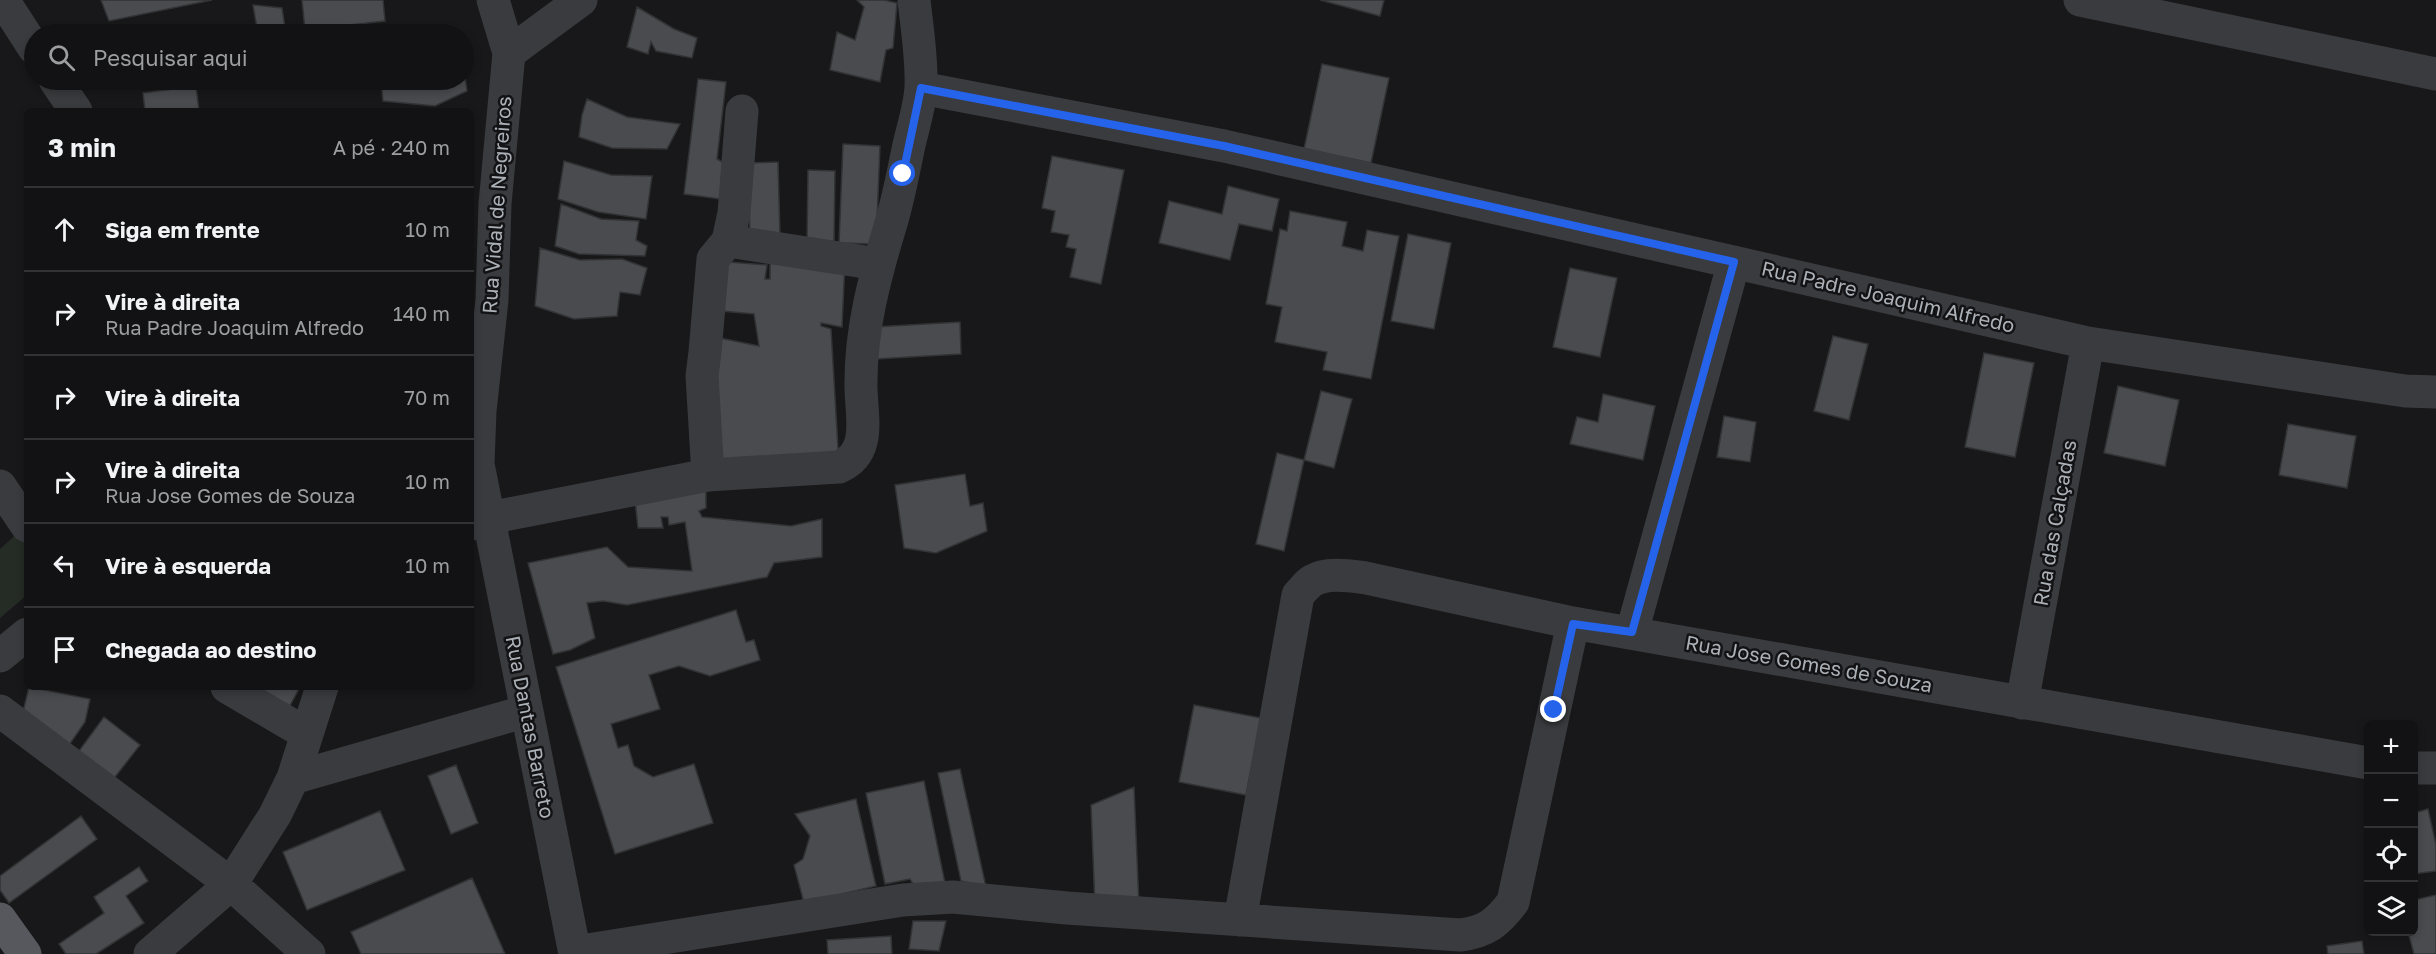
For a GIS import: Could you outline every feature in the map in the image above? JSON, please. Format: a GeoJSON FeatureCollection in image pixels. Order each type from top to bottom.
{"type":"FeatureCollection","features":[{"type":"Feature","properties":{"kind":"main road"},"geometry":{"type":"LineString","coordinates":[[0,919],[26,954]]}},
{"type":"Feature","properties":{"kind":"street"},"geometry":{"type":"LineString","coordinates":[[3,0],[24,33]]}},
{"type":"Feature","properties":{"kind":"street","name":"Rua Vidal de Negreiros"},"geometry":{"type":"LineString","coordinates":[[480,521],[478,464],[480,411],[492,300],[495,204],[509,53],[493,0]]}},
{"type":"Feature","properties":{"kind":"street"},"geometry":{"type":"LineString","coordinates":[[509,53],[581,0]]}},
{"type":"Feature","properties":{"kind":"street"},"geometry":{"type":"LineString","coordinates":[[480,521],[708,475],[839,467],[854,458],[864,436],[861,396],[862,346],[878,264],[895,207],[921,88],[914,0]]}},
{"type":"Feature","properties":{"kind":"street"},"geometry":{"type":"LineString","coordinates":[[2080,0],[2167,10],[2436,74]]}},
{"type":"Feature","properties":{"kind":"street","name":"Rua Padre Joaquim Alfredo"},"geometry":{"type":"LineString","coordinates":[[921,88],[1224,146],[2088,343],[2405,392],[2436,392]]}},
{"type":"Feature","properties":{"kind":"street"},"geometry":{"type":"LineString","coordinates":[[62,90],[74,108]]}},
{"type":"Feature","properties":{"kind":"street"},"geometry":{"type":"LineString","coordinates":[[708,475],[703,368],[713,259],[728,241],[734,213],[741,111]]}},
{"type":"Feature","properties":{"kind":"street"},"geometry":{"type":"LineString","coordinates":[[728,241],[878,264]]}},
{"type":"Feature","properties":{"kind":"street"},"geometry":{"type":"LineString","coordinates":[[1632,632],[1734,262]]}},
{"type":"Feature","properties":{"kind":"street","name":"Rua das Calçadas"},"geometry":{"type":"LineString","coordinates":[[2022,703],[2088,343]]}},
{"type":"Feature","properties":{"kind":"street"},"geometry":{"type":"LineString","coordinates":[[0,486],[16,525]]}},
{"type":"Feature","properties":{"kind":"street","name":"Rua Dantas Barreto"},"geometry":{"type":"LineString","coordinates":[[480,521],[527,711],[575,953]]}},
{"type":"Feature","properties":{"kind":"street","name":"Rua Jose Gomes de Souza"},"geometry":{"type":"LineString","coordinates":[[1240,920],[1299,595],[1311,581],[1325,576],[1366,578],[1573,624],[1632,632],[2364,762]]}},
{"type":"Feature","properties":{"kind":"street"},"geometry":{"type":"LineString","coordinates":[[575,953],[903,900],[953,897],[1067,908],[1240,920],[1460,935],[1479,933],[1501,918],[1513,902],[1573,624]]}},
{"type":"Feature","properties":{"kind":"street"},"geometry":{"type":"LineString","coordinates":[[0,656],[24,636]]}},
{"type":"Feature","properties":{"kind":"street"},"geometry":{"type":"LineString","coordinates":[[232,690],[307,734]]}},
{"type":"Feature","properties":{"kind":"street"},"geometry":{"type":"LineString","coordinates":[[150,954],[231,884],[275,815],[293,778],[321,690]]}},
{"type":"Feature","properties":{"kind":"street"},"geometry":{"type":"LineString","coordinates":[[0,711],[231,884],[309,954]]}},
{"type":"Feature","properties":{"kind":"street"},"geometry":{"type":"LineString","coordinates":[[293,778],[527,711]]}},
{"type":"Feature","properties":{"kind":"street"},"geometry":{"type":"LineString","coordinates":[[2418,768],[2436,768]]}},
{"type":"Feature","properties":{"kind":"shaded area"},"geometry":{"type":"Polygon","coordinates":[[[20,531],[24,536],[24,598],[0,618],[0,549],[20,531]]]}},
{"type":"Feature","properties":{"kind":"building"},"geometry":{"type":"Polygon","coordinates":[[[101,0],[212,0],[109,21],[101,0]]]}},
{"type":"Feature","properties":{"kind":"building"},"geometry":{"type":"Polygon","coordinates":[[[302,0],[383,0],[385,21],[358,24],[304,24],[302,0]]]}},
{"type":"Feature","properties":{"kind":"building"},"geometry":{"type":"Polygon","coordinates":[[[857,0],[884,0],[897,3],[893,48],[886,50],[880,82],[830,70],[837,32],[855,40],[864,7],[857,0]]]}},
{"type":"Feature","properties":{"kind":"building"},"geometry":{"type":"Polygon","coordinates":[[[1320,0],[1384,0],[1380,16],[1320,0]]]}},
{"type":"Feature","properties":{"kind":"building"},"geometry":{"type":"Polygon","coordinates":[[[253,5],[282,8],[284,24],[256,24],[253,5]]]}},
{"type":"Feature","properties":{"kind":"building"},"geometry":{"type":"Polygon","coordinates":[[[637,7],[674,29],[697,38],[692,58],[656,51],[651,42],[648,54],[627,47],[637,7]]]}},
{"type":"Feature","properties":{"kind":"building"},"geometry":{"type":"Polygon","coordinates":[[[1322,64],[1389,78],[1371,163],[1304,149],[1322,64]]]}},
{"type":"Feature","properties":{"kind":"building"},"geometry":{"type":"Polygon","coordinates":[[[698,79],[726,82],[717,159],[724,163],[720,199],[684,194],[698,79]]]}},
{"type":"Feature","properties":{"kind":"building"},"geometry":{"type":"Polygon","coordinates":[[[196,90],[199,108],[145,108],[143,93],[196,90]]]}},
{"type":"Feature","properties":{"kind":"building"},"geometry":{"type":"Polygon","coordinates":[[[382,90],[467,91],[435,106],[383,101],[382,90]]]}},
{"type":"Feature","properties":{"kind":"building"},"geometry":{"type":"Polygon","coordinates":[[[587,99],[627,117],[680,124],[667,149],[612,148],[579,137],[587,99]]]}},
{"type":"Feature","properties":{"kind":"building"},"geometry":{"type":"Polygon","coordinates":[[[843,144],[880,146],[876,244],[839,243],[843,144]]]}},
{"type":"Feature","properties":{"kind":"building"},"geometry":{"type":"Polygon","coordinates":[[[1052,156],[1124,170],[1101,284],[1070,277],[1076,249],[1066,247],[1069,235],[1051,232],[1055,211],[1042,208],[1052,156]]]}},
{"type":"Feature","properties":{"kind":"building"},"geometry":{"type":"Polygon","coordinates":[[[564,161],[611,175],[652,176],[646,219],[598,212],[558,199],[564,161]]]}},
{"type":"Feature","properties":{"kind":"building"},"geometry":{"type":"Polygon","coordinates":[[[778,162],[780,235],[750,236],[748,163],[778,162]]]}},
{"type":"Feature","properties":{"kind":"building"},"geometry":{"type":"Polygon","coordinates":[[[808,170],[835,171],[834,241],[807,241],[808,170]]]}},
{"type":"Feature","properties":{"kind":"building"},"geometry":{"type":"Polygon","coordinates":[[[1228,186],[1279,199],[1272,231],[1239,224],[1230,260],[1159,243],[1169,201],[1222,214],[1228,186]]]}},
{"type":"Feature","properties":{"kind":"building"},"geometry":{"type":"Polygon","coordinates":[[[561,204],[601,219],[639,221],[636,240],[647,246],[645,256],[579,254],[555,246],[561,204]]]}},
{"type":"Feature","properties":{"kind":"building"},"geometry":{"type":"Polygon","coordinates":[[[1290,211],[1347,222],[1342,246],[1363,251],[1367,230],[1399,236],[1371,379],[1323,370],[1327,352],[1275,342],[1282,307],[1266,304],[1280,229],[1287,231],[1290,211]]]}},
{"type":"Feature","properties":{"kind":"building"},"geometry":{"type":"Polygon","coordinates":[[[1408,234],[1451,243],[1434,329],[1391,321],[1408,234]]]}},
{"type":"Feature","properties":{"kind":"building"},"geometry":{"type":"Polygon","coordinates":[[[540,248],[580,260],[622,259],[647,268],[640,295],[620,292],[617,316],[574,319],[535,306],[540,248]]]}},
{"type":"Feature","properties":{"kind":"building"},"geometry":{"type":"Polygon","coordinates":[[[770,255],[845,260],[842,327],[821,323],[821,326],[831,329],[839,465],[709,471],[710,336],[759,346],[754,314],[710,310],[715,261],[767,265],[765,279],[770,279],[770,255]]]}},
{"type":"Feature","properties":{"kind":"building"},"geometry":{"type":"Polygon","coordinates":[[[1570,268],[1617,278],[1600,357],[1553,347],[1570,268]]]}},
{"type":"Feature","properties":{"kind":"building"},"geometry":{"type":"Polygon","coordinates":[[[960,322],[961,354],[876,359],[874,327],[960,322]]]}},
{"type":"Feature","properties":{"kind":"building"},"geometry":{"type":"Polygon","coordinates":[[[1833,336],[1868,344],[1849,420],[1814,411],[1833,336]]]}},
{"type":"Feature","properties":{"kind":"building"},"geometry":{"type":"Polygon","coordinates":[[[1984,353],[2034,363],[2015,457],[1965,447],[1984,353]]]}},
{"type":"Feature","properties":{"kind":"building"},"geometry":{"type":"Polygon","coordinates":[[[2118,386],[2179,400],[2165,466],[2104,453],[2118,386]]]}},
{"type":"Feature","properties":{"kind":"building"},"geometry":{"type":"Polygon","coordinates":[[[1321,391],[1352,399],[1334,468],[1304,460],[1321,391]]]}},
{"type":"Feature","properties":{"kind":"building"},"geometry":{"type":"Polygon","coordinates":[[[1603,394],[1655,406],[1643,460],[1570,444],[1577,417],[1598,422],[1603,394]]]}},
{"type":"Feature","properties":{"kind":"building"},"geometry":{"type":"Polygon","coordinates":[[[1724,416],[1756,422],[1750,462],[1717,457],[1724,416]]]}},
{"type":"Feature","properties":{"kind":"building"},"geometry":{"type":"Polygon","coordinates":[[[2288,424],[2356,436],[2347,488],[2279,475],[2288,424]]]}},
{"type":"Feature","properties":{"kind":"building"},"geometry":{"type":"Polygon","coordinates":[[[1277,453],[1304,460],[1284,551],[1256,544],[1277,453]]]}},
{"type":"Feature","properties":{"kind":"building"},"geometry":{"type":"Polygon","coordinates":[[[965,474],[970,506],[983,503],[987,531],[936,553],[904,548],[895,485],[965,474]]]}},
{"type":"Feature","properties":{"kind":"building"},"geometry":{"type":"Polygon","coordinates":[[[706,491],[706,508],[699,511],[702,517],[791,526],[822,519],[822,557],[774,563],[767,577],[627,605],[603,601],[587,603],[595,638],[570,650],[553,654],[528,563],[607,547],[628,567],[692,571],[685,522],[669,525],[668,517],[661,517],[663,528],[638,528],[635,500],[706,491]]]}},
{"type":"Feature","properties":{"kind":"building"},"geometry":{"type":"Polygon","coordinates":[[[736,610],[746,642],[754,640],[760,660],[710,676],[679,666],[649,675],[660,709],[611,724],[618,748],[628,745],[634,766],[653,777],[694,764],[713,823],[615,854],[556,667],[736,610]]]}},
{"type":"Feature","properties":{"kind":"building"},"geometry":{"type":"Polygon","coordinates":[[[28,690],[44,690],[90,699],[85,722],[67,748],[22,716],[28,690]]]}},
{"type":"Feature","properties":{"kind":"building"},"geometry":{"type":"Polygon","coordinates":[[[251,690],[298,690],[287,711],[251,690]]]}},
{"type":"Feature","properties":{"kind":"building"},"geometry":{"type":"Polygon","coordinates":[[[1194,705],[1261,718],[1246,795],[1179,782],[1194,705]]]}},
{"type":"Feature","properties":{"kind":"building"},"geometry":{"type":"Polygon","coordinates":[[[104,717],[140,745],[108,786],[73,759],[104,717]]]}},
{"type":"Feature","properties":{"kind":"building"},"geometry":{"type":"Polygon","coordinates":[[[456,765],[478,823],[451,834],[428,776],[456,765]]]}},
{"type":"Feature","properties":{"kind":"building"},"geometry":{"type":"Polygon","coordinates":[[[960,769],[986,887],[961,881],[938,773],[960,769]]]}},
{"type":"Feature","properties":{"kind":"building"},"geometry":{"type":"Polygon","coordinates":[[[924,781],[945,883],[916,889],[910,879],[885,884],[866,793],[924,781]]]}},
{"type":"Feature","properties":{"kind":"building"},"geometry":{"type":"Polygon","coordinates":[[[1134,787],[1139,906],[1095,908],[1091,805],[1134,787]]]}},
{"type":"Feature","properties":{"kind":"building"},"geometry":{"type":"Polygon","coordinates":[[[856,799],[876,886],[804,903],[794,865],[803,859],[810,836],[795,814],[856,799]]]}},
{"type":"Feature","properties":{"kind":"building"},"geometry":{"type":"Polygon","coordinates":[[[2428,809],[2436,845],[2436,871],[2418,873],[2418,812],[2428,809]]]}},
{"type":"Feature","properties":{"kind":"building"},"geometry":{"type":"Polygon","coordinates":[[[380,811],[405,870],[307,910],[283,852],[380,811]]]}},
{"type":"Feature","properties":{"kind":"building"},"geometry":{"type":"Polygon","coordinates":[[[81,816],[97,839],[9,903],[0,890],[0,876],[81,816]]]}},
{"type":"Feature","properties":{"kind":"building"},"geometry":{"type":"Polygon","coordinates":[[[139,867],[148,881],[126,896],[144,923],[96,954],[66,954],[59,944],[104,913],[94,897],[139,867]]]}},
{"type":"Feature","properties":{"kind":"building"},"geometry":{"type":"Polygon","coordinates":[[[472,878],[505,954],[361,954],[351,932],[472,878]]]}},
{"type":"Feature","properties":{"kind":"building"},"geometry":{"type":"Polygon","coordinates":[[[2436,895],[2436,954],[2414,954],[2409,936],[2418,936],[2418,899],[2436,895]]]}},
{"type":"Feature","properties":{"kind":"building"},"geometry":{"type":"Polygon","coordinates":[[[913,921],[946,921],[939,951],[909,949],[913,921]]]}},
{"type":"Feature","properties":{"kind":"building"},"geometry":{"type":"Polygon","coordinates":[[[891,936],[892,954],[828,954],[827,940],[891,936]]]}},
{"type":"Feature","properties":{"kind":"building"},"geometry":{"type":"Polygon","coordinates":[[[2362,941],[2364,954],[2328,954],[2327,946],[2362,941]]]}},
{"type":"Feature","properties":{"kind":"route"},"geometry":{"type":"LineString","coordinates":[[903,174],[921,88],[1224,146],[1734,262],[1632,632],[1573,624],[1554,710]]}}]}
